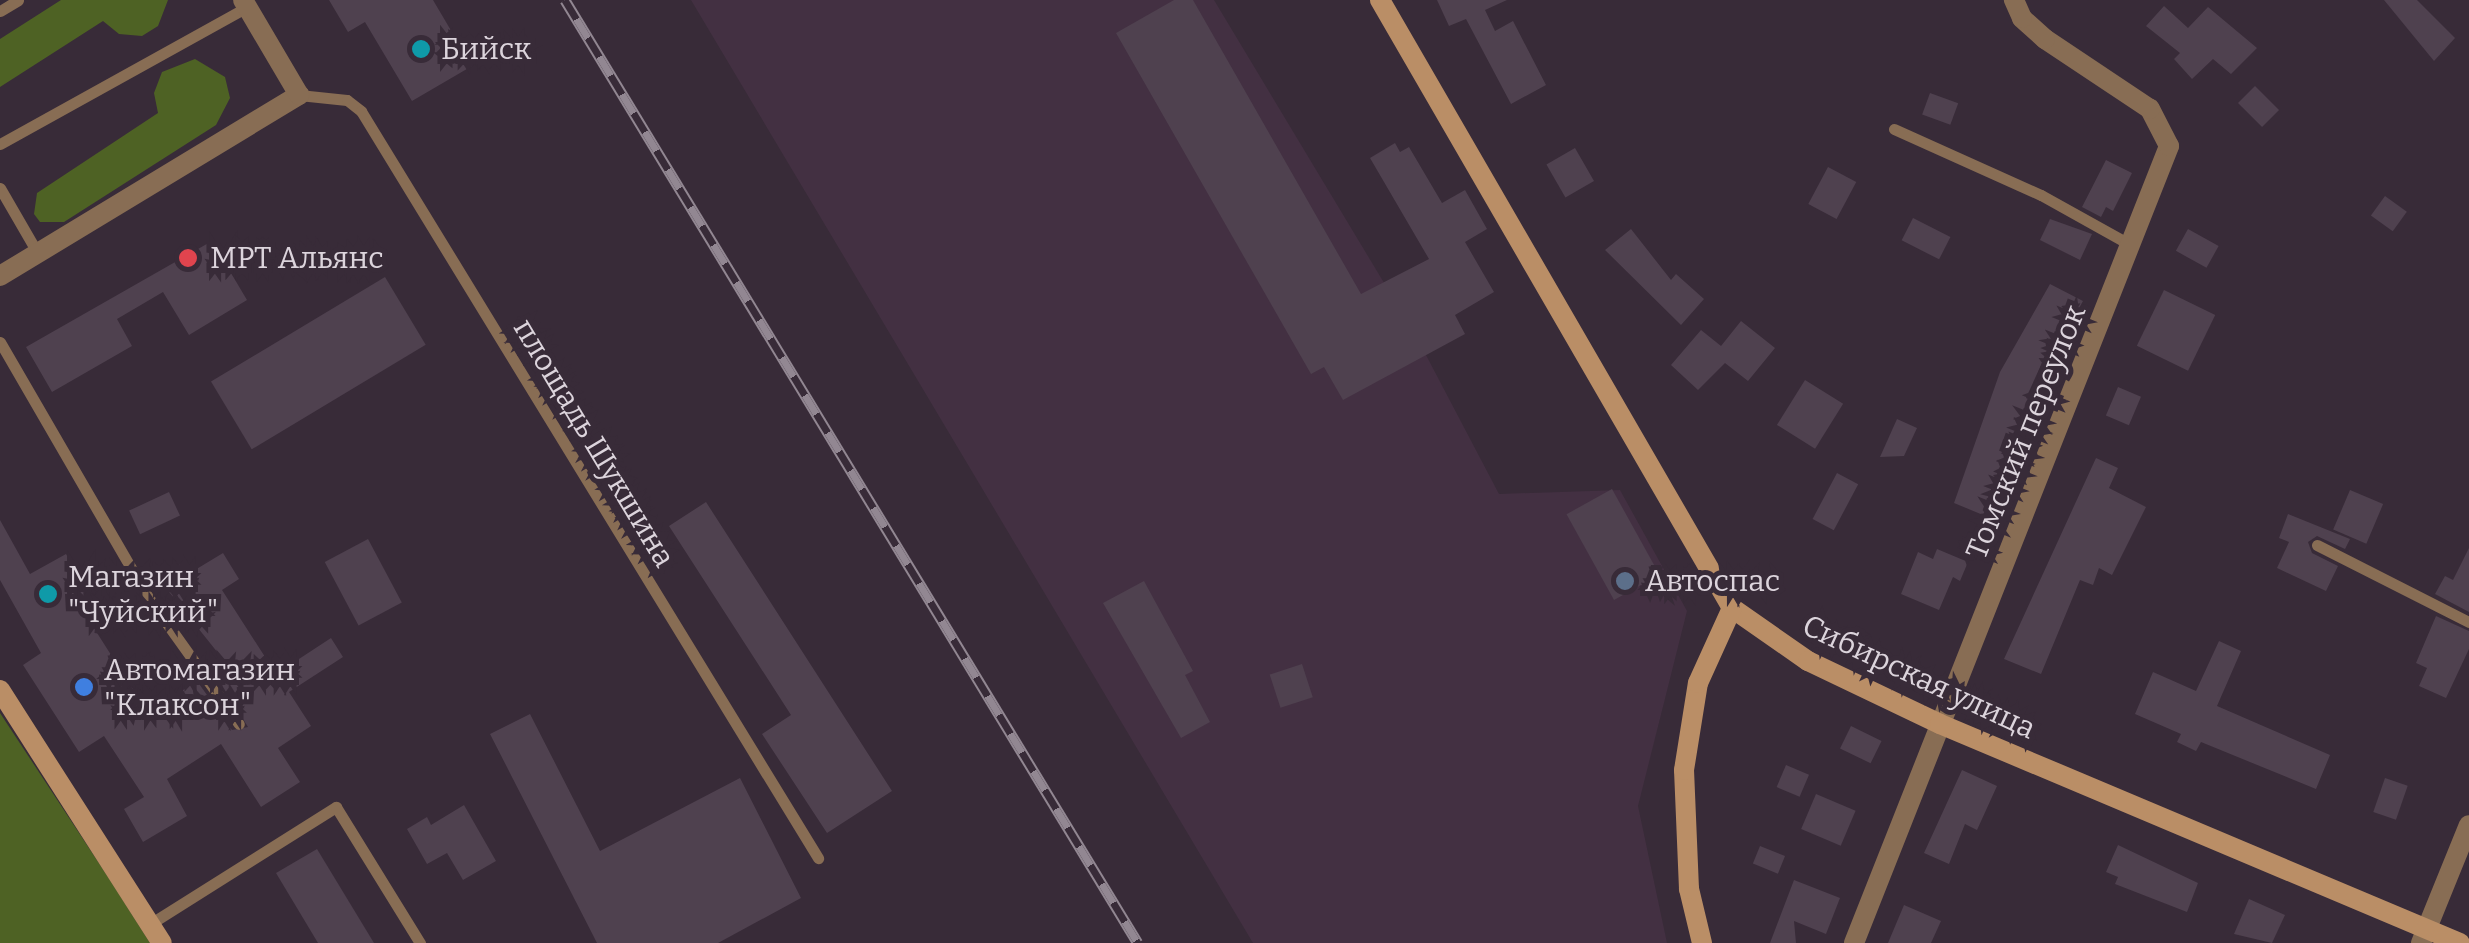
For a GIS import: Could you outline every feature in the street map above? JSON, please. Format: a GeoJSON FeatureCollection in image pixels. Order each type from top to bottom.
{"type":"FeatureCollection","features":[{"type":"Feature","properties":{"kind":"street","name":"Сибирская улица"},"geometry":{"type":"LineString","coordinates":[[1380,0],[1732,608],[1808,661],[1940,724],[2423,936],[2460,943]]}},
{"type":"Feature","properties":{"kind":"street","name":"Томский переулок"},"geometry":{"type":"LineString","coordinates":[[1854,943],[2168,146],[2165,128],[2150,109],[2032,29],[2014,0]]}},
{"type":"Feature","properties":{"kind":"street"},"geometry":{"type":"LineString","coordinates":[[0,276],[299,95],[245,3]]}},
{"type":"Feature","properties":{"kind":"street"},"geometry":{"type":"LineString","coordinates":[[1702,943],[1689,889],[1684,770],[1698,683],[1732,608]]}},
{"type":"Feature","properties":{"kind":"street"},"geometry":{"type":"LineString","coordinates":[[0,690],[162,943]]}},
{"type":"Feature","properties":{"kind":"street"},"geometry":{"type":"LineString","coordinates":[[2423,936],[2469,825]]}},
{"type":"Feature","properties":{"kind":"lane"},"geometry":{"type":"LineString","coordinates":[[0,11],[18,0]]}},
{"type":"Feature","properties":{"kind":"lane"},"geometry":{"type":"LineString","coordinates":[[0,144],[245,3]]}},
{"type":"Feature","properties":{"kind":"lane","name":"площадь Шукшина"},"geometry":{"type":"LineString","coordinates":[[299,95],[347,100],[362,111],[818,858]]}},
{"type":"Feature","properties":{"kind":"lane"},"geometry":{"type":"LineString","coordinates":[[1894,129],[2041,195],[2131,245]]}},
{"type":"Feature","properties":{"kind":"lane"},"geometry":{"type":"LineString","coordinates":[[0,188],[38,252]]}},
{"type":"Feature","properties":{"kind":"lane"},"geometry":{"type":"LineString","coordinates":[[0,342],[148,597],[239,724]]}},
{"type":"Feature","properties":{"kind":"lane"},"geometry":{"type":"LineString","coordinates":[[2316,545],[2469,622]]}},
{"type":"Feature","properties":{"kind":"lane"},"geometry":{"type":"LineString","coordinates":[[150,924],[336,807],[420,943]]}},
{"type":"Feature","properties":{"kind":"shaded area"},"geometry":{"type":"Polygon","coordinates":[[[691,0],[1214,0],[1416,336],[1499,494],[1620,490],[1687,611],[1638,806],[1667,943],[1253,943],[691,0]]]}},
{"type":"Feature","properties":{"kind":"green space"},"geometry":{"type":"Polygon","coordinates":[[[61,0],[168,0],[158,26],[142,36],[119,34],[103,21],[0,87],[0,39],[61,0]]]}},
{"type":"Feature","properties":{"kind":"green space"},"geometry":{"type":"Polygon","coordinates":[[[195,59],[225,77],[230,98],[216,125],[64,222],[40,222],[34,214],[37,193],[158,113],[154,93],[162,72],[195,59]]]}},
{"type":"Feature","properties":{"kind":"green space"},"geometry":{"type":"Polygon","coordinates":[[[0,713],[110,880],[150,943],[0,943],[0,713]]]}},
{"type":"Feature","properties":{"kind":"building","name":"Бийск"},"geometry":{"type":"Polygon","coordinates":[[[329,0],[433,0],[472,66],[412,101],[365,22],[348,32],[329,0]]]}},
{"type":"Feature","properties":{"kind":"building"},"geometry":{"type":"Polygon","coordinates":[[[1174,0],[1193,0],[1361,294],[1429,259],[1370,158],[1395,143],[1400,152],[1409,147],[1442,203],[1465,190],[1487,229],[1465,242],[1494,292],[1455,315],[1465,334],[1343,400],[1324,367],[1311,374],[1116,33],[1174,0]]]}},
{"type":"Feature","properties":{"kind":"building"},"geometry":{"type":"Polygon","coordinates":[[[1437,0],[1507,0],[1485,10],[1495,31],[1513,21],[1546,85],[1511,104],[1466,19],[1449,26],[1437,0]]]}},
{"type":"Feature","properties":{"kind":"building"},"geometry":{"type":"Polygon","coordinates":[[[2384,0],[2417,0],[2455,38],[2434,61],[2384,0]]]}},
{"type":"Feature","properties":{"kind":"building"},"geometry":{"type":"Polygon","coordinates":[[[2164,6],[2188,28],[2208,7],[2257,48],[2231,74],[2213,59],[2192,79],[2174,59],[2180,53],[2146,26],[2164,6]]]}},
{"type":"Feature","properties":{"kind":"building"},"geometry":{"type":"Polygon","coordinates":[[[2255,86],[2279,110],[2262,127],[2238,103],[2255,86]]]}},
{"type":"Feature","properties":{"kind":"building"},"geometry":{"type":"Polygon","coordinates":[[[1930,93],[1958,103],[1950,125],[1922,115],[1930,93]]]}},
{"type":"Feature","properties":{"kind":"building"},"geometry":{"type":"Polygon","coordinates":[[[1575,148],[1594,181],[1565,197],[1546,164],[1575,148]]]}},
{"type":"Feature","properties":{"kind":"building"},"geometry":{"type":"Polygon","coordinates":[[[2106,160],[2132,173],[2113,211],[2106,207],[2101,217],[2082,207],[2106,160]]]}},
{"type":"Feature","properties":{"kind":"building"},"geometry":{"type":"Polygon","coordinates":[[[1828,167],[1856,182],[1837,219],[1808,204],[1828,167]]]}},
{"type":"Feature","properties":{"kind":"building"},"geometry":{"type":"Polygon","coordinates":[[[2385,196],[2407,212],[2393,231],[2371,215],[2385,196]]]}},
{"type":"Feature","properties":{"kind":"building"},"geometry":{"type":"Polygon","coordinates":[[[1913,218],[1950,237],[1939,259],[1902,240],[1913,218]]]}},
{"type":"Feature","properties":{"kind":"building"},"geometry":{"type":"Polygon","coordinates":[[[2050,219],[2092,234],[2080,260],[2040,240],[2050,219]]]}},
{"type":"Feature","properties":{"kind":"building"},"geometry":{"type":"Polygon","coordinates":[[[1631,229],[1671,280],[1676,274],[1704,299],[1681,325],[1605,250],[1631,229]]]}},
{"type":"Feature","properties":{"kind":"building"},"geometry":{"type":"Polygon","coordinates":[[[2188,229],[2219,246],[2206,268],[2176,251],[2188,229]]]}},
{"type":"Feature","properties":{"kind":"building"},"geometry":{"type":"Polygon","coordinates":[[[212,241],[247,300],[189,335],[163,292],[117,319],[132,346],[52,392],[26,347],[212,241]]]}},
{"type":"Feature","properties":{"kind":"building"},"geometry":{"type":"Polygon","coordinates":[[[385,277],[426,345],[252,449],[211,382],[385,277]]]}},
{"type":"Feature","properties":{"kind":"building"},"geometry":{"type":"Polygon","coordinates":[[[2050,284],[2083,301],[2065,334],[2057,330],[2026,398],[2034,402],[1983,515],[1954,503],[2000,372],[2050,284]]]}},
{"type":"Feature","properties":{"kind":"building"},"geometry":{"type":"Polygon","coordinates":[[[2164,290],[2215,315],[2188,371],[2137,346],[2164,290]]]}},
{"type":"Feature","properties":{"kind":"building"},"geometry":{"type":"Polygon","coordinates":[[[1741,321],[1775,348],[1748,381],[1725,363],[1698,390],[1671,365],[1701,330],[1721,346],[1741,321]]]}},
{"type":"Feature","properties":{"kind":"building"},"geometry":{"type":"Polygon","coordinates":[[[1805,380],[1843,404],[1815,449],[1777,425],[1805,380]]]}},
{"type":"Feature","properties":{"kind":"building"},"geometry":{"type":"Polygon","coordinates":[[[2118,387],[2141,397],[2129,425],[2106,416],[2118,387]]]}},
{"type":"Feature","properties":{"kind":"building"},"geometry":{"type":"Polygon","coordinates":[[[1897,419],[1917,428],[1904,456],[1880,457],[1897,419]]]}},
{"type":"Feature","properties":{"kind":"building"},"geometry":{"type":"Polygon","coordinates":[[[2096,458],[2118,468],[2109,488],[2146,507],[2112,575],[2099,568],[2093,585],[2080,580],[2041,674],[2004,659],[2096,458]]]}},
{"type":"Feature","properties":{"kind":"building"},"geometry":{"type":"Polygon","coordinates":[[[1837,473],[1858,484],[1834,530],[1813,519],[1837,473]]]}},
{"type":"Feature","properties":{"kind":"building"},"geometry":{"type":"Polygon","coordinates":[[[1612,489],[1660,575],[1614,600],[1567,514],[1612,489]]]}},
{"type":"Feature","properties":{"kind":"building"},"geometry":{"type":"Polygon","coordinates":[[[2350,490],[2383,504],[2366,544],[2333,530],[2350,490]]]}},
{"type":"Feature","properties":{"kind":"building"},"geometry":{"type":"Polygon","coordinates":[[[169,492],[180,516],[140,534],[129,511],[169,492]]]}},
{"type":"Feature","properties":{"kind":"building"},"geometry":{"type":"Polygon","coordinates":[[[706,502],[892,791],[827,833],[762,734],[791,715],[669,526],[706,502]]]}},
{"type":"Feature","properties":{"kind":"building"},"geometry":{"type":"Polygon","coordinates":[[[2288,514],[2350,539],[2345,549],[2317,536],[2308,542],[2312,553],[2338,566],[2326,591],[2277,568],[2289,542],[2279,538],[2288,514]]]}},
{"type":"Feature","properties":{"kind":"building"},"geometry":{"type":"Polygon","coordinates":[[[0,520],[30,574],[66,554],[96,607],[85,614],[148,713],[197,681],[232,730],[248,727],[213,671],[226,663],[158,578],[184,562],[190,573],[223,553],[239,579],[222,590],[276,674],[331,638],[343,657],[289,692],[311,726],[278,748],[300,782],[261,807],[221,744],[167,779],[187,816],[143,842],[124,809],[144,797],[104,736],[79,752],[23,665],[41,653],[0,580],[0,520]]]}},
{"type":"Feature","properties":{"kind":"building"},"geometry":{"type":"Polygon","coordinates":[[[368,539],[402,603],[359,626],[325,562],[368,539]]]}},
{"type":"Feature","properties":{"kind":"building"},"geometry":{"type":"Polygon","coordinates":[[[2469,548],[2469,612],[2435,594],[2445,576],[2453,580],[2469,548]]]}},
{"type":"Feature","properties":{"kind":"building"},"geometry":{"type":"Polygon","coordinates":[[[1937,549],[1968,562],[1960,581],[1953,577],[1939,610],[1901,594],[1918,552],[1933,559],[1937,549]]]}},
{"type":"Feature","properties":{"kind":"building"},"geometry":{"type":"Polygon","coordinates":[[[1144,581],[1193,671],[1185,675],[1210,722],[1181,738],[1103,603],[1144,581]]]}},
{"type":"Feature","properties":{"kind":"building"},"geometry":{"type":"Polygon","coordinates":[[[2436,616],[2469,631],[2469,649],[2446,698],[2419,686],[2427,668],[2416,663],[2436,616]]]}},
{"type":"Feature","properties":{"kind":"building"},"geometry":{"type":"Polygon","coordinates":[[[2219,641],[2241,651],[2217,706],[2330,755],[2316,789],[2201,742],[2196,751],[2177,742],[2181,734],[2135,714],[2153,672],[2196,691],[2219,641]]]}},
{"type":"Feature","properties":{"kind":"building"},"geometry":{"type":"Polygon","coordinates":[[[1302,664],[1313,697],[1280,708],[1270,675],[1302,664]]]}},
{"type":"Feature","properties":{"kind":"building"},"geometry":{"type":"Polygon","coordinates":[[[530,714],[600,851],[740,778],[801,898],[718,943],[597,943],[490,734],[530,714]]]}},
{"type":"Feature","properties":{"kind":"building"},"geometry":{"type":"Polygon","coordinates":[[[1851,726],[1882,741],[1871,763],[1840,748],[1851,726]]]}},
{"type":"Feature","properties":{"kind":"building"},"geometry":{"type":"Polygon","coordinates":[[[1786,765],[1809,775],[1800,797],[1777,787],[1786,765]]]}},
{"type":"Feature","properties":{"kind":"building"},"geometry":{"type":"Polygon","coordinates":[[[1962,770],[1997,786],[1977,830],[1965,824],[1949,864],[1924,853],[1962,770]]]}},
{"type":"Feature","properties":{"kind":"building"},"geometry":{"type":"Polygon","coordinates":[[[2385,778],[2408,786],[2396,820],[2373,812],[2385,778]]]}},
{"type":"Feature","properties":{"kind":"building"},"geometry":{"type":"Polygon","coordinates":[[[1816,794],[1856,811],[1841,846],[1801,829],[1816,794]]]}},
{"type":"Feature","properties":{"kind":"building"},"geometry":{"type":"Polygon","coordinates":[[[464,805],[496,861],[463,880],[447,853],[427,864],[407,829],[427,817],[431,825],[464,805]]]}},
{"type":"Feature","properties":{"kind":"building"},"geometry":{"type":"Polygon","coordinates":[[[2118,845],[2198,883],[2187,912],[2115,884],[2118,877],[2106,872],[2118,845]]]}},
{"type":"Feature","properties":{"kind":"building"},"geometry":{"type":"Polygon","coordinates":[[[1760,846],[1785,856],[1778,874],[1753,864],[1760,846]]]}},
{"type":"Feature","properties":{"kind":"building"},"geometry":{"type":"Polygon","coordinates":[[[317,849],[374,943],[318,943],[276,873],[317,849]]]}},
{"type":"Feature","properties":{"kind":"building"},"geometry":{"type":"Polygon","coordinates":[[[1794,880],[1840,898],[1826,934],[1794,921],[1796,943],[1770,943],[1794,880]]]}},
{"type":"Feature","properties":{"kind":"building"},"geometry":{"type":"Polygon","coordinates":[[[2249,899],[2285,915],[2272,943],[2234,934],[2249,899]]]}},
{"type":"Feature","properties":{"kind":"building"},"geometry":{"type":"Polygon","coordinates":[[[1904,905],[1941,921],[1931,943],[1888,943],[1904,905]]]}},
{"type":"Feature","properties":{"kind":"railway"},"geometry":{"type":"LineString","coordinates":[[565,0],[1138,943]]}},
{"type":"Feature","properties":{"kind":"place","name":"Бийск"},"geometry":{"type":"Point","coordinates":[421,49]}},
{"type":"Feature","properties":{"kind":"place","name":"МРТ Альянс"},"geometry":{"type":"Point","coordinates":[188,258]}},
{"type":"Feature","properties":{"kind":"place","name":"Автоспас"},"geometry":{"type":"Point","coordinates":[1625,581]}},
{"type":"Feature","properties":{"kind":"place","name":"Магазин \"Чуйский\""},"geometry":{"type":"Point","coordinates":[48,594]}},
{"type":"Feature","properties":{"kind":"place","name":"Автомагазин \"Клаксон\""},"geometry":{"type":"Point","coordinates":[84,687]}}]}
